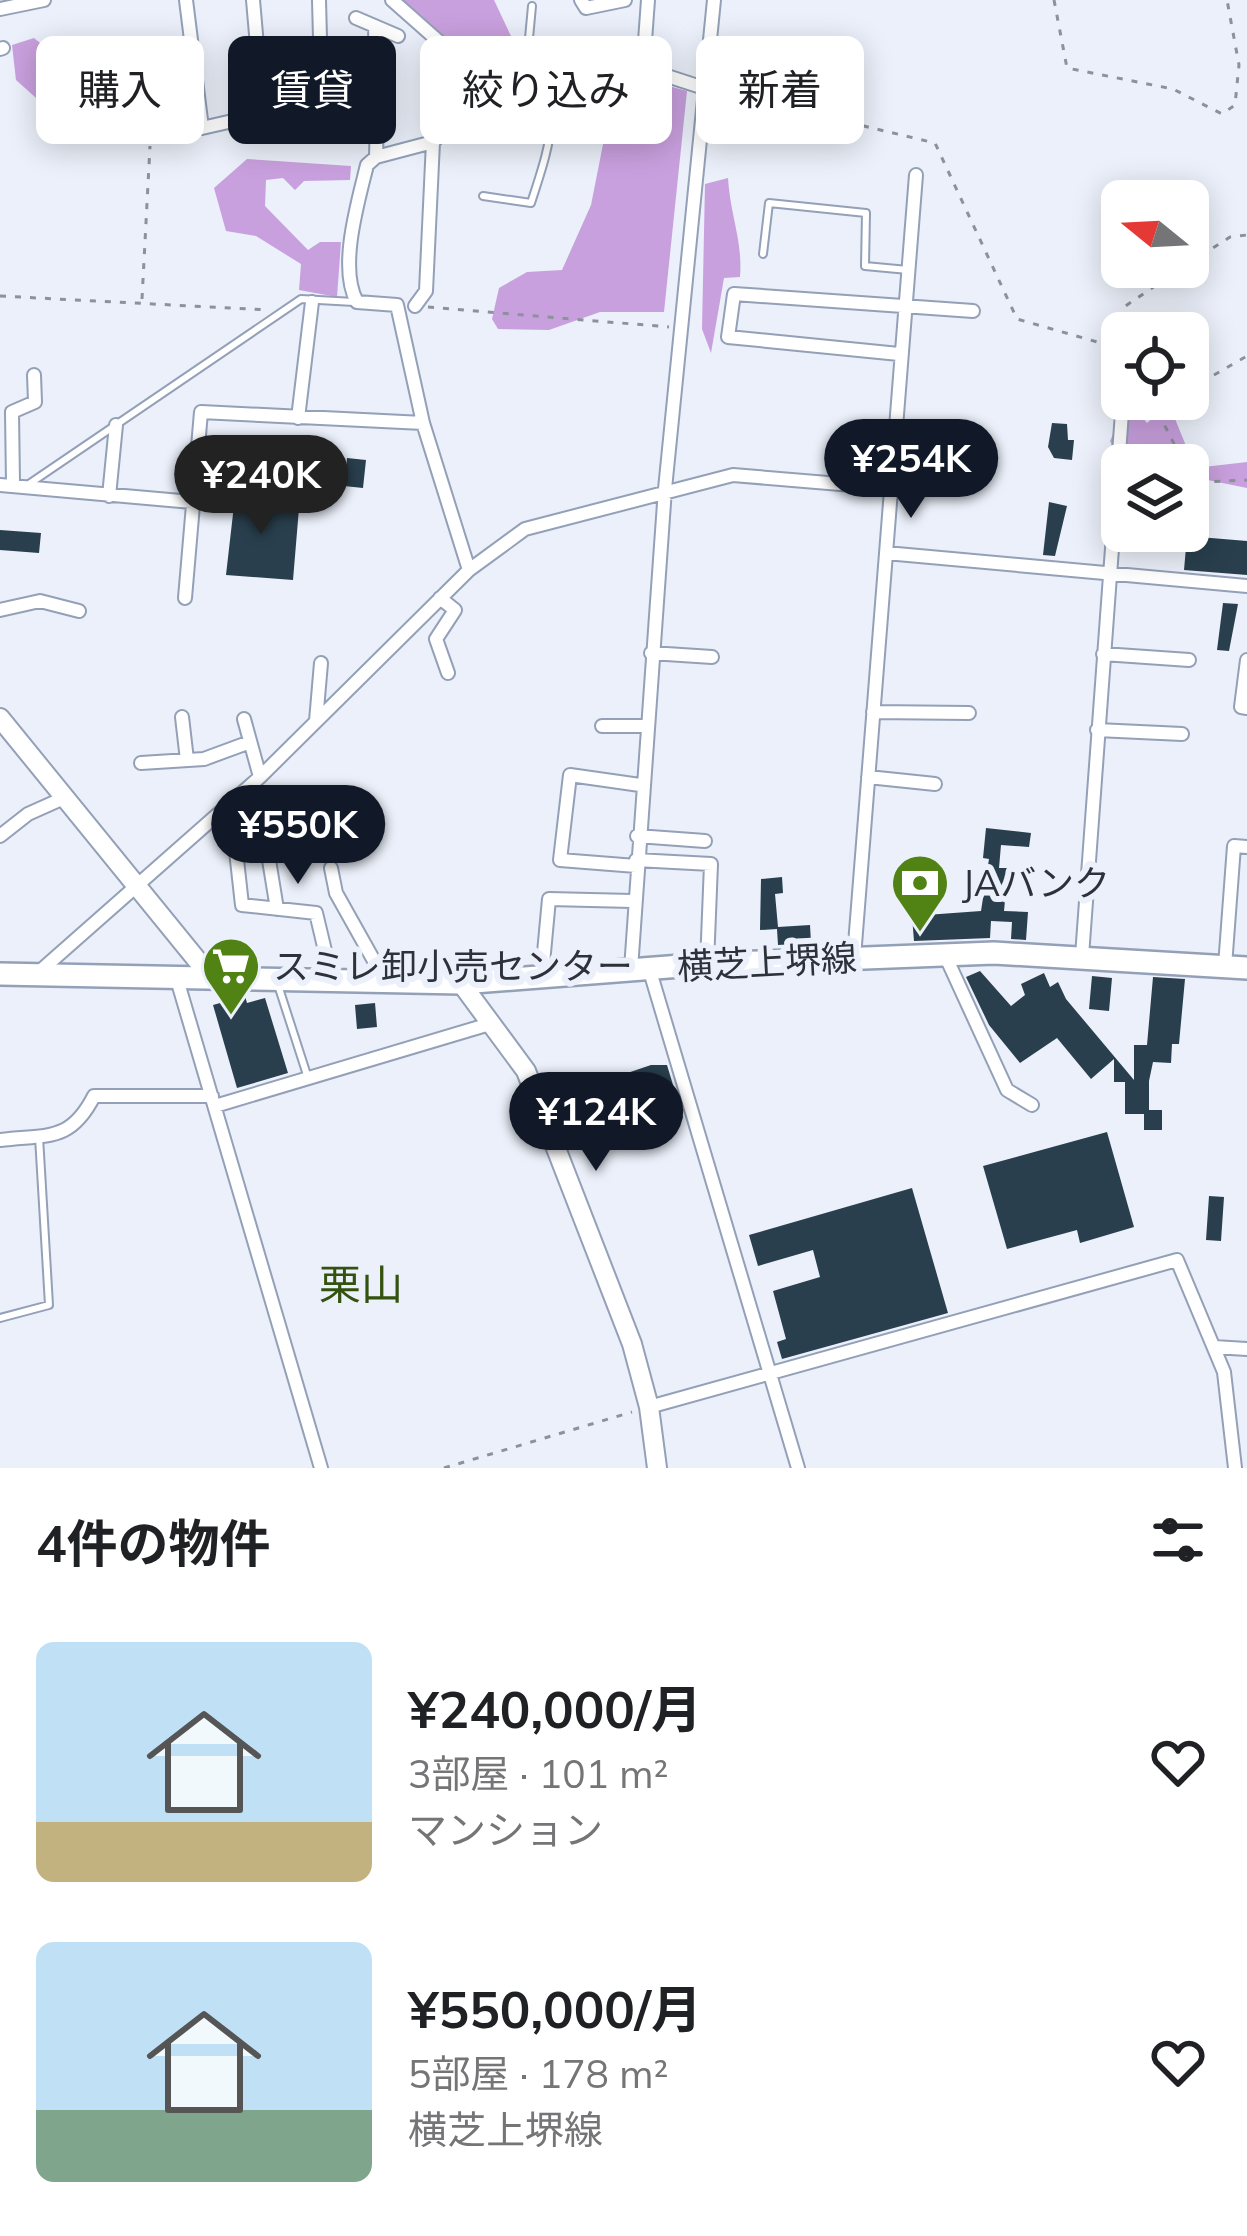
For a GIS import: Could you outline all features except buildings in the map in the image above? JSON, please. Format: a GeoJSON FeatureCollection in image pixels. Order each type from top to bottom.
{"type":"FeatureCollection","features":[{"type":"Feature","properties":{"kind":"main road","name":"横芝上堺線"},"geometry":{"type":"LineString","coordinates":[[0,974],[387,984],[945,955],[1082,956],[1236,967]]}},
{"type":"Feature","properties":{"kind":"street"},"geometry":{"type":"LineString","coordinates":[[0,9],[44,0]]}},
{"type":"Feature","properties":{"kind":"street"},"geometry":{"type":"LineString","coordinates":[[186,0],[202,128],[228,122]]}},
{"type":"Feature","properties":{"kind":"street"},"geometry":{"type":"LineString","coordinates":[[253,0],[256,36]]}},
{"type":"Feature","properties":{"kind":"street"},"geometry":{"type":"LineString","coordinates":[[320,0],[321,36]]}},
{"type":"Feature","properties":{"kind":"street"},"geometry":{"type":"LineString","coordinates":[[392,0],[433,36]]}},
{"type":"Feature","properties":{"kind":"street"},"geometry":{"type":"LineString","coordinates":[[581,0],[586,8],[625,0]]}},
{"type":"Feature","properties":{"kind":"street"},"geometry":{"type":"LineString","coordinates":[[645,36],[648,0]]}},
{"type":"Feature","properties":{"kind":"street"},"geometry":{"type":"LineString","coordinates":[[711,36],[714,0]]}},
{"type":"Feature","properties":{"kind":"street"},"geometry":{"type":"LineString","coordinates":[[356,18],[398,36]]}},
{"type":"Feature","properties":{"kind":"street"},"geometry":{"type":"LineString","coordinates":[[375,26],[375,36]]}},
{"type":"Feature","properties":{"kind":"street"},"geometry":{"type":"LineString","coordinates":[[376,144],[376,157]]}},
{"type":"Feature","properties":{"kind":"street"},"geometry":{"type":"LineString","coordinates":[[425,144],[376,157],[367,166],[350,267],[357,302],[397,305],[424,423],[469,570]]}},
{"type":"Feature","properties":{"kind":"street"},"geometry":{"type":"LineString","coordinates":[[415,306],[426,291],[433,144]]}},
{"type":"Feature","properties":{"kind":"street"},"geometry":{"type":"LineString","coordinates":[[701,144],[665,488],[632,901],[640,969],[798,1468]]}},
{"type":"Feature","properties":{"kind":"street"},"geometry":{"type":"LineString","coordinates":[[854,957],[916,175]]}},
{"type":"Feature","properties":{"kind":"street"},"geometry":{"type":"LineString","coordinates":[[899,353],[728,337],[734,294],[973,311]]}},
{"type":"Feature","properties":{"kind":"street"},"geometry":{"type":"LineString","coordinates":[[298,418],[312,302]]}},
{"type":"Feature","properties":{"kind":"street"},"geometry":{"type":"LineString","coordinates":[[34,375],[35,402],[12,412],[6,484],[192,502]]}},
{"type":"Feature","properties":{"kind":"street"},"geometry":{"type":"LineString","coordinates":[[185,598],[201,412],[424,423]]}},
{"type":"Feature","properties":{"kind":"street"},"geometry":{"type":"LineString","coordinates":[[1082,956],[1122,420]]}},
{"type":"Feature","properties":{"kind":"street"},"geometry":{"type":"LineString","coordinates":[[109,496],[116,424]]}},
{"type":"Feature","properties":{"kind":"street"},"geometry":{"type":"LineString","coordinates":[[39,972],[260,778],[469,570],[525,529],[665,488],[733,475],[888,485]]}},
{"type":"Feature","properties":{"kind":"street"},"geometry":{"type":"LineString","coordinates":[[886,553],[1247,586]]}},
{"type":"Feature","properties":{"kind":"street"},"geometry":{"type":"LineString","coordinates":[[440,598],[455,610],[436,639],[448,674]]}},
{"type":"Feature","properties":{"kind":"street"},"geometry":{"type":"LineString","coordinates":[[0,610],[40,601],[79,610]]}},
{"type":"Feature","properties":{"kind":"street"},"geometry":{"type":"LineString","coordinates":[[651,653],[712,657]]}},
{"type":"Feature","properties":{"kind":"street"},"geometry":{"type":"LineString","coordinates":[[1103,654],[1189,659]]}},
{"type":"Feature","properties":{"kind":"street"},"geometry":{"type":"LineString","coordinates":[[1247,660],[1241,707],[1247,708]]}},
{"type":"Feature","properties":{"kind":"street"},"geometry":{"type":"LineString","coordinates":[[316,722],[321,663]]}},
{"type":"Feature","properties":{"kind":"street"},"geometry":{"type":"LineString","coordinates":[[873,712],[969,713]]}},
{"type":"Feature","properties":{"kind":"street"},"geometry":{"type":"LineString","coordinates":[[182,717],[187,760]]}},
{"type":"Feature","properties":{"kind":"street"},"geometry":{"type":"LineString","coordinates":[[0,718],[210,976]]}},
{"type":"Feature","properties":{"kind":"street"},"geometry":{"type":"LineString","coordinates":[[244,719],[260,778]]}},
{"type":"Feature","properties":{"kind":"street"},"geometry":{"type":"LineString","coordinates":[[602,726],[645,726]]}},
{"type":"Feature","properties":{"kind":"street"},"geometry":{"type":"LineString","coordinates":[[1097,730],[1182,734]]}},
{"type":"Feature","properties":{"kind":"street"},"geometry":{"type":"LineString","coordinates":[[141,764],[187,760],[250,742]]}},
{"type":"Feature","properties":{"kind":"street"},"geometry":{"type":"LineString","coordinates":[[640,785],[570,775],[560,860],[711,864],[707,964]]}},
{"type":"Feature","properties":{"kind":"street"},"geometry":{"type":"LineString","coordinates":[[868,777],[935,784]]}},
{"type":"Feature","properties":{"kind":"street"},"geometry":{"type":"LineString","coordinates":[[0,836],[28,814],[66,797]]}},
{"type":"Feature","properties":{"kind":"street"},"geometry":{"type":"LineString","coordinates":[[219,815],[235,842],[242,905],[316,914],[332,980]]}},
{"type":"Feature","properties":{"kind":"street"},"geometry":{"type":"LineString","coordinates":[[638,836],[705,841]]}},
{"type":"Feature","properties":{"kind":"street"},"geometry":{"type":"LineString","coordinates":[[1236,967],[1234,846],[1247,847]]}},
{"type":"Feature","properties":{"kind":"street"},"geometry":{"type":"LineString","coordinates":[[269,860],[277,909]]}},
{"type":"Feature","properties":{"kind":"street"},"geometry":{"type":"LineString","coordinates":[[331,868],[336,893],[387,984]]}},
{"type":"Feature","properties":{"kind":"street"},"geometry":{"type":"LineString","coordinates":[[542,974],[549,898],[632,901]]}},
{"type":"Feature","properties":{"kind":"street"},"geometry":{"type":"LineString","coordinates":[[945,955],[1006,1090],[1032,1105]]}},
{"type":"Feature","properties":{"kind":"street"},"geometry":{"type":"LineString","coordinates":[[176,976],[321,1468]]}},
{"type":"Feature","properties":{"kind":"street"},"geometry":{"type":"LineString","coordinates":[[461,982],[526,1071],[617,1300],[650,1407],[658,1468]]}},
{"type":"Feature","properties":{"kind":"street"},"geometry":{"type":"LineString","coordinates":[[0,1140],[67,1131],[81,1123],[94,1096],[213,1101],[493,1023]]}},
{"type":"Feature","properties":{"kind":"street"},"geometry":{"type":"LineString","coordinates":[[650,1407],[1177,1260],[1224,1372],[1235,1468]]}},
{"type":"Feature","properties":{"kind":"street"},"geometry":{"type":"LineString","coordinates":[[1214,1347],[1247,1349]]}},
{"type":"Feature","properties":{"kind":"lane"},"geometry":{"type":"LineString","coordinates":[[529,36],[532,6]]}},
{"type":"Feature","properties":{"kind":"lane"},"geometry":{"type":"LineString","coordinates":[[483,196],[531,202],[547,144]]}},
{"type":"Feature","properties":{"kind":"lane"},"geometry":{"type":"LineString","coordinates":[[763,254],[769,203],[866,214],[865,266],[908,270]]}},
{"type":"Feature","properties":{"kind":"lane"},"geometry":{"type":"LineString","coordinates":[[28,485],[301,299],[357,302]]}},
{"type":"Feature","properties":{"kind":"lane"},"geometry":{"type":"LineString","coordinates":[[888,485],[972,485]]}},
{"type":"Feature","properties":{"kind":"lane"},"geometry":{"type":"LineString","coordinates":[[276,978],[308,1078]]}},
{"type":"Feature","properties":{"kind":"lane"},"geometry":{"type":"LineString","coordinates":[[0,1318],[49,1305],[39,1135]]}},
{"type":"Feature","properties":{"kind":"path"},"geometry":{"type":"LineString","coordinates":[[1054,0],[1066,68],[1173,89],[1222,114],[1235,105],[1239,82],[1227,0]]}},
{"type":"Feature","properties":{"kind":"path"},"geometry":{"type":"LineString","coordinates":[[142,301],[150,146]]}},
{"type":"Feature","properties":{"kind":"path"},"geometry":{"type":"LineString","coordinates":[[1209,250],[1230,237],[1247,235]]}},
{"type":"Feature","properties":{"kind":"path"},"geometry":{"type":"LineString","coordinates":[[1121,312],[1127,302],[1149,288]]}},
{"type":"Feature","properties":{"kind":"path"},"geometry":{"type":"LineString","coordinates":[[0,296],[284,313]]}},
{"type":"Feature","properties":{"kind":"path"},"geometry":{"type":"LineString","coordinates":[[415,306],[683,329]]}},
{"type":"Feature","properties":{"kind":"path"},"geometry":{"type":"LineString","coordinates":[[1209,378],[1247,356]]}},
{"type":"Feature","properties":{"kind":"path"},"geometry":{"type":"LineString","coordinates":[[1209,482],[1247,480]]}},
{"type":"Feature","properties":{"kind":"path"},"geometry":{"type":"LineString","coordinates":[[444,1468],[650,1407]]}},
{"type":"Feature","properties":{"kind":"shaded area"},"geometry":{"type":"Polygon","coordinates":[[[402,0],[494,0],[511,36],[443,36],[402,0]]]}},
{"type":"Feature","properties":{"kind":"shaded area"},"geometry":{"type":"Polygon","coordinates":[[[36,40],[36,98],[16,80],[12,45],[36,40]]]}},
{"type":"Feature","properties":{"kind":"shaded area"},"geometry":{"type":"Polygon","coordinates":[[[672,87],[687,91],[664,312],[600,312],[549,330],[498,329],[492,319],[499,288],[527,272],[562,270],[591,205],[603,144],[672,144],[672,87]]]}},
{"type":"Feature","properties":{"kind":"shaded area"},"geometry":{"type":"Polygon","coordinates":[[[247,159],[351,166],[350,180],[304,181],[295,190],[283,178],[266,180],[265,206],[308,250],[320,242],[341,242],[337,297],[299,290],[301,264],[256,236],[226,231],[214,188],[247,159]]]}},
{"type":"Feature","properties":{"kind":"shaded area"},"geometry":{"type":"Polygon","coordinates":[[[728,178],[740,277],[724,278],[711,353],[702,329],[705,184],[728,178]]]}},
{"type":"Feature","properties":{"kind":"shaded area"},"geometry":{"type":"Polygon","coordinates":[[[1119,420],[1176,420],[1185,444],[1112,444],[1119,420]]]}},
{"type":"Feature","properties":{"kind":"shaded area"},"geometry":{"type":"Polygon","coordinates":[[[1247,462],[1247,488],[1209,480],[1209,466],[1247,462]]]}},
{"type":"Feature","properties":{"kind":"place","name":"JAバンク"},"geometry":{"type":"Point","coordinates":[920,934]}},
{"type":"Feature","properties":{"kind":"place","name":"スミレ卸小売センター"},"geometry":{"type":"Point","coordinates":[231,1017]}},
{"type":"Feature","properties":{"kind":"district","name":"栗山"},"geometry":{"type":"Point","coordinates":[361,1285]}}]}
